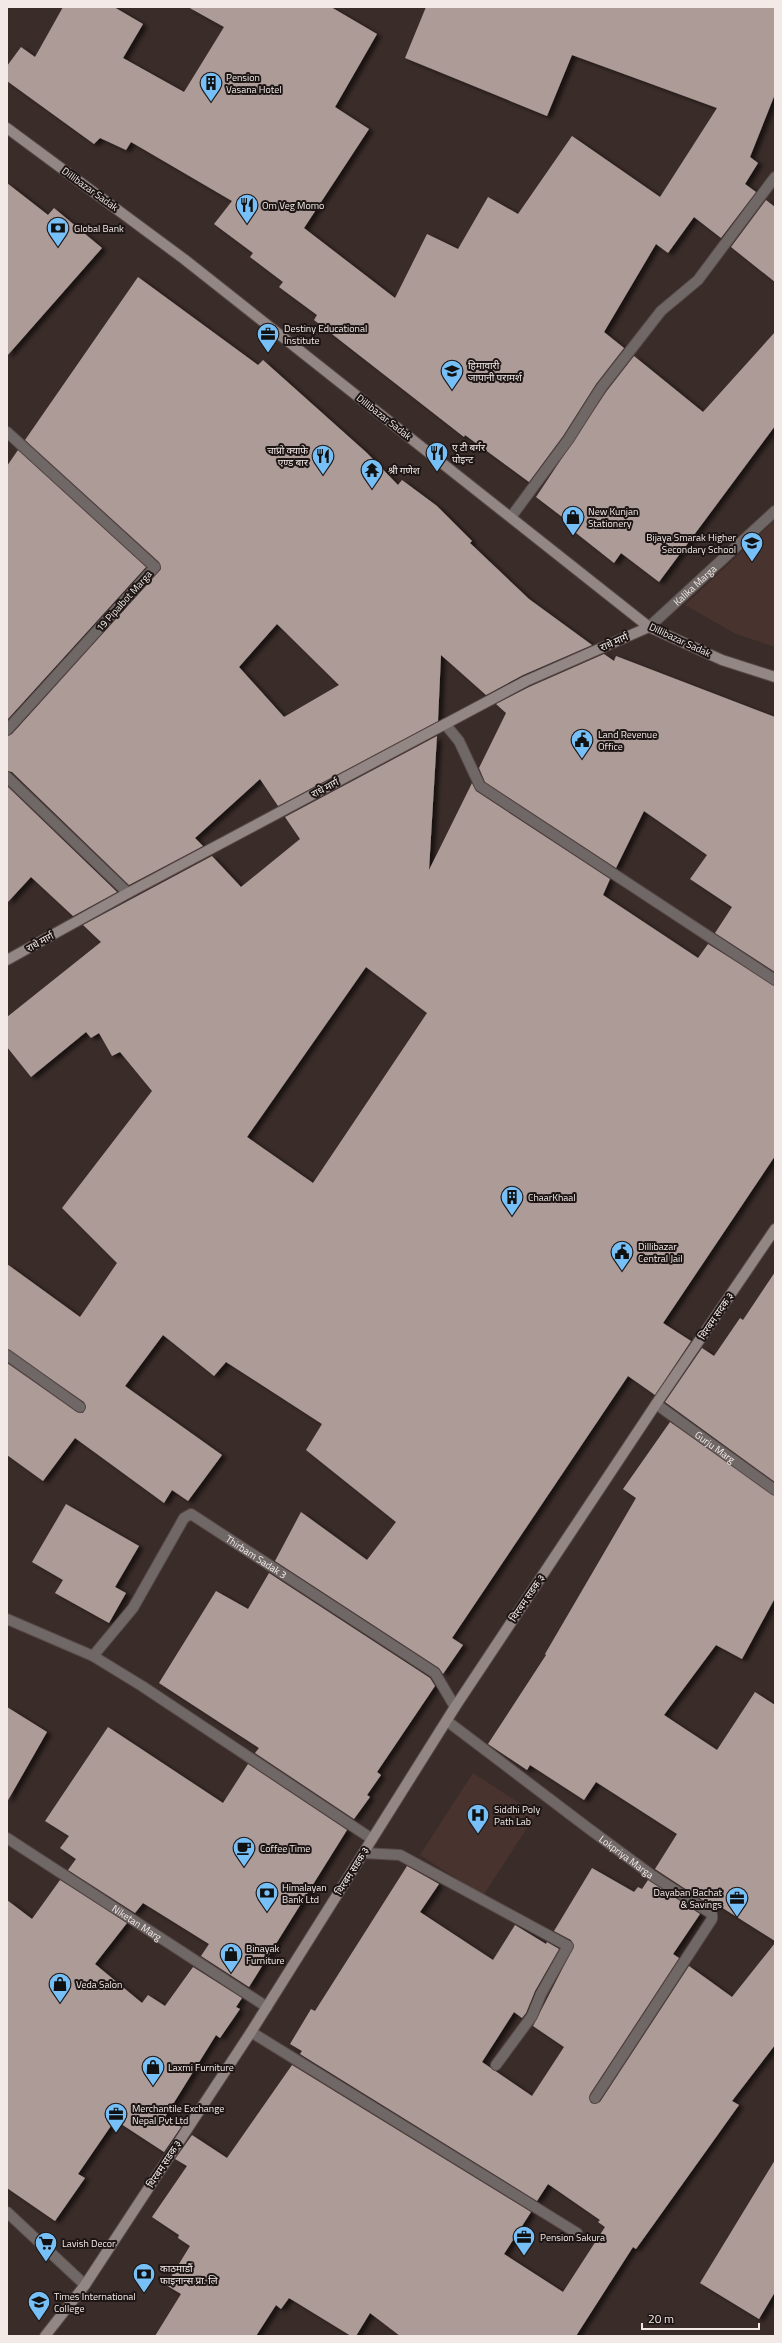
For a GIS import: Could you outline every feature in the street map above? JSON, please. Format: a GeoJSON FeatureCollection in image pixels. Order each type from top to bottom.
{"type":"FeatureCollection","features":[{"type":"Feature","properties":{"kind":"main road","name":"Dillibazar Sadak"},"geometry":{"type":"LineString","coordinates":[[7,128],[184,259],[649,627],[722,660],[775,678]]}},
{"type":"Feature","properties":{"kind":"main road","name":"राधे मार्ग"},"geometry":{"type":"LineString","coordinates":[[7,960],[128,893],[526,681],[649,627]]}},
{"type":"Feature","properties":{"kind":"main road","name":"थिरबम सदक ३"},"geometry":{"type":"LineString","coordinates":[[656,1404],[775,1229]]}},
{"type":"Feature","properties":{"kind":"main road","name":"थिरबम सडक ३"},"geometry":{"type":"LineString","coordinates":[[45,2336],[85,2285],[251,2032],[455,1707],[656,1404]]}},
{"type":"Feature","properties":{"kind":"street"},"geometry":{"type":"LineString","coordinates":[[511,517],[568,440],[601,388],[661,311],[698,280],[775,177]]}},
{"type":"Feature","properties":{"kind":"street","name":"19 Pipalbot Marga"},"geometry":{"type":"LineString","coordinates":[[7,432],[155,567],[7,730]]}},
{"type":"Feature","properties":{"kind":"street","name":"Kalika Marga"},"geometry":{"type":"LineString","coordinates":[[649,627],[775,510]]}},
{"type":"Feature","properties":{"kind":"street"},"geometry":{"type":"LineString","coordinates":[[445,724],[459,741],[480,786],[775,980]]}},
{"type":"Feature","properties":{"kind":"street"},"geometry":{"type":"LineString","coordinates":[[7,777],[128,893]]}},
{"type":"Feature","properties":{"kind":"street"},"geometry":{"type":"LineString","coordinates":[[7,1355],[80,1407]]}},
{"type":"Feature","properties":{"kind":"street","name":"Gurju Marg"},"geometry":{"type":"LineString","coordinates":[[656,1404],[775,1490]]}},
{"type":"Feature","properties":{"kind":"street","name":"Thirbam Sadak 3"},"geometry":{"type":"LineString","coordinates":[[93,1656],[133,1608],[184,1518],[191,1514],[435,1673],[455,1707]]}},
{"type":"Feature","properties":{"kind":"street"},"geometry":{"type":"LineString","coordinates":[[7,1619],[93,1656],[142,1686],[372,1839]]}},
{"type":"Feature","properties":{"kind":"street","name":"Lokpriya Marga"},"geometry":{"type":"LineString","coordinates":[[447,1721],[653,1876],[712,1914],[712,1919],[595,2098]]}},
{"type":"Feature","properties":{"kind":"street","name":"Niketan Marg"},"geometry":{"type":"LineString","coordinates":[[7,1838],[267,2007]]}},
{"type":"Feature","properties":{"kind":"street"},"geometry":{"type":"LineString","coordinates":[[364,1853],[400,1855],[568,1946],[541,1994],[532,2016],[496,2065]]}},
{"type":"Feature","properties":{"kind":"street"},"geometry":{"type":"LineString","coordinates":[[251,2032],[577,2233]]}},
{"type":"Feature","properties":{"kind":"street"},"geometry":{"type":"LineString","coordinates":[[7,2212],[85,2285]]}},
{"type":"Feature","properties":{"kind":"shaded area","name":"Bijaya Smarak Higher Secondary School"},"geometry":{"type":"Polygon","coordinates":[[[775,520],[775,647],[736,634],[685,605],[775,520]]]}},
{"type":"Feature","properties":{"kind":"shaded area","name":"Siddhi Poly Path Lab"},"geometry":{"type":"Polygon","coordinates":[[[473,1773],[536,1814],[483,1896],[420,1855],[473,1773]]]}},
{"type":"Feature","properties":{"kind":"building"},"geometry":{"type":"Polygon","coordinates":[[[63,7],[114,7],[143,24],[123,58],[184,92],[224,27],[188,7],[331,7],[377,34],[335,107],[369,129],[304,228],[395,298],[427,234],[458,249],[488,197],[518,214],[572,136],[660,197],[717,108],[572,55],[547,116],[405,58],[426,7],[775,7],[775,94],[750,157],[758,163],[745,184],[756,192],[721,238],[694,217],[668,253],[656,244],[604,332],[624,348],[596,384],[563,436],[529,482],[465,435],[464,437],[314,320],[317,315],[279,287],[283,282],[250,257],[253,253],[214,224],[232,201],[131,142],[126,150],[100,138],[94,144],[7,81],[7,66],[21,47],[35,57],[63,7]]]}},
{"type":"Feature","properties":{"kind":"building"},"geometry":{"type":"Polygon","coordinates":[[[7,183],[48,215],[54,208],[102,248],[7,356],[7,183]]]}},
{"type":"Feature","properties":{"kind":"building"},"geometry":{"type":"Polygon","coordinates":[[[766,200],[775,207],[775,282],[731,247],[766,200]]]}},
{"type":"Feature","properties":{"kind":"building"},"geometry":{"type":"Polygon","coordinates":[[[138,277],[258,365],[263,360],[367,453],[398,485],[402,480],[437,506],[472,541],[470,543],[529,599],[592,645],[523,675],[486,695],[441,655],[438,721],[278,806],[260,779],[195,838],[203,846],[129,885],[12,772],[7,771],[7,736],[12,734],[161,569],[159,562],[25,440],[138,277]],[[277,624],[239,667],[284,717],[339,685],[277,624]]]}},
{"type":"Feature","properties":{"kind":"building"},"geometry":{"type":"Polygon","coordinates":[[[775,332],[775,426],[659,582],[621,553],[614,563],[571,529],[574,526],[536,497],[606,392],[634,356],[703,412],[775,332]]]}},
{"type":"Feature","properties":{"kind":"building"},"geometry":{"type":"Polygon","coordinates":[[[18,450],[146,567],[7,720],[7,466],[18,450]]]}},
{"type":"Feature","properties":{"kind":"building"},"geometry":{"type":"Polygon","coordinates":[[[604,654],[614,661],[616,656],[775,717],[775,972],[715,933],[732,907],[690,879],[707,855],[644,811],[616,868],[485,782],[479,768],[506,713],[496,704],[529,687],[604,654]]]}},
{"type":"Feature","properties":{"kind":"building"},"geometry":{"type":"Polygon","coordinates":[[[437,736],[429,870],[472,783],[476,791],[610,879],[603,895],[698,958],[708,944],[775,986],[775,1156],[663,1323],[691,1341],[655,1395],[628,1376],[452,1638],[463,1645],[443,1674],[439,1668],[275,1561],[301,1512],[367,1560],[396,1522],[306,1450],[322,1424],[226,1362],[214,1376],[163,1335],[125,1386],[222,1455],[188,1501],[172,1490],[164,1503],[75,1438],[43,1481],[7,1455],[7,1363],[77,1412],[83,1413],[86,1407],[84,1402],[7,1349],[7,1264],[80,1317],[117,1263],[62,1208],[152,1091],[120,1052],[112,1056],[99,1033],[91,1038],[86,1032],[31,1077],[7,1047],[7,1017],[101,942],[83,925],[212,856],[241,887],[300,839],[285,817],[437,736]],[[366,967],[247,1137],[313,1183],[427,1013],[366,967]]]}},
{"type":"Feature","properties":{"kind":"building"},"geometry":{"type":"Polygon","coordinates":[[[7,786],[117,892],[73,916],[31,877],[7,903],[7,786]]]}},
{"type":"Feature","properties":{"kind":"building"},"geometry":{"type":"Polygon","coordinates":[[[775,1272],[775,1482],[665,1402],[702,1348],[714,1356],[740,1318],[743,1320],[775,1272]]]}},
{"type":"Feature","properties":{"kind":"building"},"geometry":{"type":"Polygon","coordinates":[[[670,1422],[775,1496],[775,1598],[742,1659],[716,1645],[664,1715],[717,1750],[755,1692],[775,1705],[775,1941],[710,1900],[707,1903],[655,1869],[677,1834],[596,1782],[584,1800],[530,1765],[527,1770],[488,1744],[546,1655],[545,1654],[636,1498],[623,1489],[670,1422]]]}},
{"type":"Feature","properties":{"kind":"building"},"geometry":{"type":"Polygon","coordinates":[[[66,1504],[139,1546],[115,1587],[126,1593],[109,1623],[55,1593],[63,1580],[32,1562],[66,1504]]]}},
{"type":"Feature","properties":{"kind":"building"},"geometry":{"type":"Polygon","coordinates":[[[269,1573],[430,1678],[435,1686],[377,1772],[381,1775],[367,1795],[370,1797],[354,1819],[255,1753],[259,1748],[159,1683],[216,1591],[248,1609],[269,1573]]]}},
{"type":"Feature","properties":{"kind":"building"},"geometry":{"type":"Polygon","coordinates":[[[7,1707],[47,1732],[7,1802],[7,1707]]]}},
{"type":"Feature","properties":{"kind":"building"},"geometry":{"type":"Polygon","coordinates":[[[108,1727],[223,1803],[248,1764],[347,1830],[249,1987],[201,1956],[209,1944],[143,1903],[135,1913],[68,1870],[76,1859],[60,1848],[69,1836],[45,1821],[108,1727]]]}},
{"type":"Feature","properties":{"kind":"building"},"geometry":{"type":"Polygon","coordinates":[[[407,1866],[439,1884],[420,1912],[493,1960],[515,1925],[546,1944],[547,1942],[559,1949],[535,1991],[526,2013],[522,2018],[514,2012],[482,2062],[532,2096],[564,2047],[533,2026],[574,1946],[571,1940],[554,1931],[592,1868],[634,1892],[638,1887],[642,1889],[648,1880],[700,1914],[673,1954],[679,1958],[590,2094],[589,2098],[591,2103],[595,2104],[600,2102],[689,1966],[732,1997],[775,1943],[775,2045],[732,2101],[739,2105],[636,2249],[633,2247],[576,2336],[400,2336],[370,2313],[356,2336],[351,2336],[289,2298],[281,2309],[276,2305],[256,2336],[155,2336],[181,2294],[166,2285],[190,2246],[178,2238],[179,2235],[152,2217],[187,2166],[175,2159],[192,2135],[227,2158],[292,2065],[531,2212],[504,2254],[563,2292],[605,2227],[598,2222],[600,2220],[548,2184],[537,2201],[300,2054],[302,2051],[290,2044],[311,2009],[315,2011],[407,1866]]]}},
{"type":"Feature","properties":{"kind":"building"},"geometry":{"type":"Polygon","coordinates":[[[60,1880],[127,1923],[95,1964],[142,2003],[148,1995],[165,2006],[193,1967],[242,1998],[236,2007],[240,2009],[220,2038],[216,2035],[165,2117],[181,2127],[164,2152],[115,2120],[78,2174],[85,2178],[55,2221],[7,2188],[7,1900],[32,1919],[60,1880]]]}},
{"type":"Feature","properties":{"kind":"building"},"geometry":{"type":"Polygon","coordinates":[[[775,2160],[775,2292],[759,2319],[700,2283],[775,2160]]]}},
{"type":"Feature","properties":{"kind":"place","name":"Pension Vasana Hotel"},"geometry":{"type":"Point","coordinates":[211,102]}},
{"type":"Feature","properties":{"kind":"place","name":"Om Veg Momo"},"geometry":{"type":"Point","coordinates":[247,224]}},
{"type":"Feature","properties":{"kind":"place","name":"Global Bank"},"geometry":{"type":"Point","coordinates":[58,248]}},
{"type":"Feature","properties":{"kind":"place","name":"Destiny Educational Institute"},"geometry":{"type":"Point","coordinates":[268,354]}},
{"type":"Feature","properties":{"kind":"place","name":"हिमावारी जापानी परामर्श"},"geometry":{"type":"Point","coordinates":[452,390]}},
{"type":"Feature","properties":{"kind":"place","name":"ए टी बर्गर पोइन्ट"},"geometry":{"type":"Point","coordinates":[437,472]}},
{"type":"Feature","properties":{"kind":"place","name":"चाप्रो क्याफे एण्ड बार"},"geometry":{"type":"Point","coordinates":[323,476]}},
{"type":"Feature","properties":{"kind":"place","name":"श्री गणेश"},"geometry":{"type":"Point","coordinates":[372,490]}},
{"type":"Feature","properties":{"kind":"place","name":"New Kunjan Stationery"},"geometry":{"type":"Point","coordinates":[573,536]}},
{"type":"Feature","properties":{"kind":"place","name":"Bijaya Smarak Higher Secondary School"},"geometry":{"type":"Point","coordinates":[752,562]}},
{"type":"Feature","properties":{"kind":"place","name":"Land Revenue Office"},"geometry":{"type":"Point","coordinates":[582,760]}},
{"type":"Feature","properties":{"kind":"place","name":"ChaarKhaal"},"geometry":{"type":"Point","coordinates":[512,1216]}},
{"type":"Feature","properties":{"kind":"place","name":"Dillibazar Central Jail"},"geometry":{"type":"Point","coordinates":[622,1272]}},
{"type":"Feature","properties":{"kind":"place","name":"Siddhi Poly Path Lab"},"geometry":{"type":"Point","coordinates":[478,1834]}},
{"type":"Feature","properties":{"kind":"place","name":"Coffee Time"},"geometry":{"type":"Point","coordinates":[244,1868]}},
{"type":"Feature","properties":{"kind":"place","name":"Himalayan Bank Ltd"},"geometry":{"type":"Point","coordinates":[267,1912]}},
{"type":"Feature","properties":{"kind":"place","name":"Dayaban Bachat & Savings"},"geometry":{"type":"Point","coordinates":[737,1918]}},
{"type":"Feature","properties":{"kind":"place","name":"Binayak Furniture"},"geometry":{"type":"Point","coordinates":[231,1974]}},
{"type":"Feature","properties":{"kind":"place","name":"Veda Salon"},"geometry":{"type":"Point","coordinates":[60,2004]}},
{"type":"Feature","properties":{"kind":"place","name":"Laxmi Furniture"},"geometry":{"type":"Point","coordinates":[153,2086]}},
{"type":"Feature","properties":{"kind":"place","name":"Merchantile Exchange Nepal Pvt Ltd"},"geometry":{"type":"Point","coordinates":[116,2134]}},
{"type":"Feature","properties":{"kind":"place","name":"Pension Sakura"},"geometry":{"type":"Point","coordinates":[524,2256]}},
{"type":"Feature","properties":{"kind":"place","name":"Lavish Decor"},"geometry":{"type":"Point","coordinates":[46,2262]}},
{"type":"Feature","properties":{"kind":"place","name":"काठमाडौं फाइनान्स प्रा. लि"},"geometry":{"type":"Point","coordinates":[144,2294]}},
{"type":"Feature","properties":{"kind":"place","name":"Times International College"},"geometry":{"type":"Point","coordinates":[39,2322]}}]}
